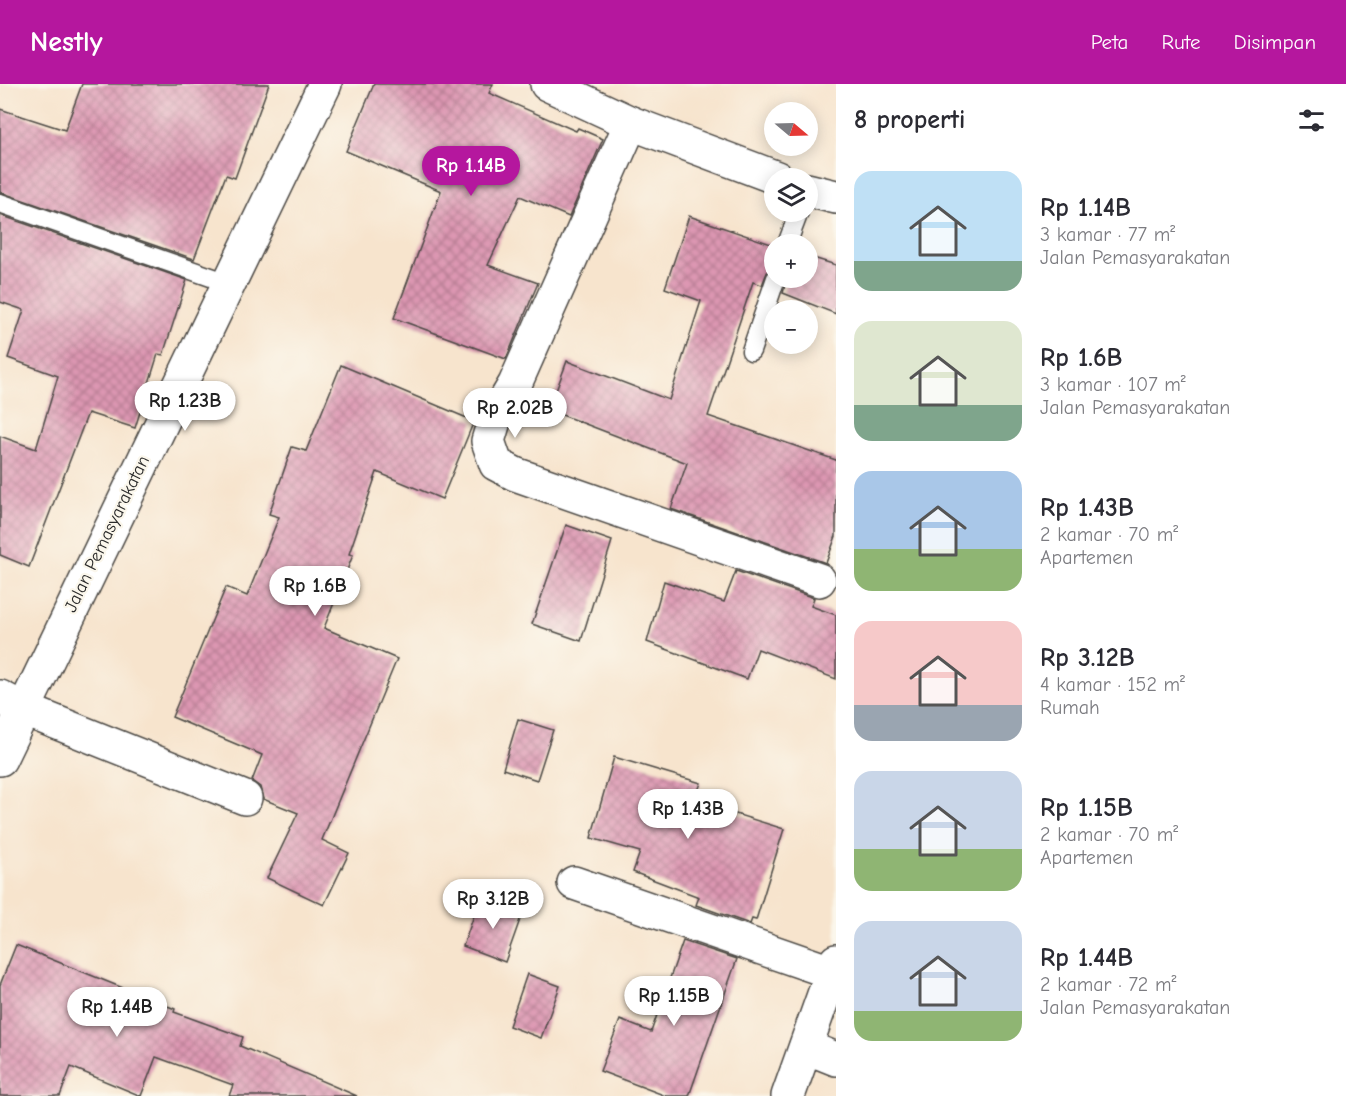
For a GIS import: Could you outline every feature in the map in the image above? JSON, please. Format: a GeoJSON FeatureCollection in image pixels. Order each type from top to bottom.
{"type":"FeatureCollection","features":[{"type":"Feature","properties":{"kind":"street","name":"Jalan Pemasyarakatan"},"geometry":{"type":"LineString","coordinates":[[0,759],[12,703],[228,283],[325,84]]}},
{"type":"Feature","properties":{"kind":"street"},"geometry":{"type":"LineString","coordinates":[[547,84],[631,123],[764,173]]}},
{"type":"Feature","properties":{"kind":"street"},"geometry":{"type":"LineString","coordinates":[[631,123],[515,384],[495,418],[488,441],[496,464],[515,474],[819,580]]}},
{"type":"Feature","properties":{"kind":"street"},"geometry":{"type":"LineString","coordinates":[[818,193],[836,197]]}},
{"type":"Feature","properties":{"kind":"street"},"geometry":{"type":"LineString","coordinates":[[12,703],[245,798]]}},
{"type":"Feature","properties":{"kind":"street"},"geometry":{"type":"LineString","coordinates":[[574,883],[834,967],[788,1096]]}},
{"type":"Feature","properties":{"kind":"street"},"geometry":{"type":"LineString","coordinates":[[806,1047],[836,1059]]}},
{"type":"Feature","properties":{"kind":"lane"},"geometry":{"type":"LineString","coordinates":[[0,203],[228,283]]}},
{"type":"Feature","properties":{"kind":"lane"},"geometry":{"type":"LineString","coordinates":[[752,351],[773,288]]}},
{"type":"Feature","properties":{"kind":"building"},"geometry":{"type":"Polygon","coordinates":[[[82,84],[269,84],[235,178],[226,175],[194,259],[0,192],[0,109],[65,130],[82,84]]]}},
{"type":"Feature","properties":{"kind":"building"},"geometry":{"type":"Polygon","coordinates":[[[374,84],[493,84],[489,93],[576,131],[578,128],[603,139],[569,217],[520,196],[488,265],[538,283],[506,359],[394,318],[441,191],[346,151],[374,84]]]}},
{"type":"Feature","properties":{"kind":"building"},"geometry":{"type":"Polygon","coordinates":[[[0,215],[187,280],[163,355],[158,354],[135,428],[88,413],[29,567],[0,555],[0,436],[36,449],[58,376],[8,358],[24,310],[0,302],[0,215]]]}},
{"type":"Feature","properties":{"kind":"building"},"geometry":{"type":"Polygon","coordinates":[[[689,216],[764,242],[764,280],[762,285],[753,282],[708,416],[836,460],[836,536],[826,563],[671,509],[687,463],[549,410],[567,361],[669,400],[701,301],[665,288],[689,216]]]}},
{"type":"Feature","properties":{"kind":"building"},"geometry":{"type":"Polygon","coordinates":[[[818,259],[836,265],[836,314],[818,307],[818,300],[801,300],[783,293],[784,288],[818,288],[818,259]]]}},
{"type":"Feature","properties":{"kind":"building"},"geometry":{"type":"Polygon","coordinates":[[[341,365],[474,421],[442,499],[377,472],[349,554],[353,555],[324,628],[397,659],[322,840],[349,853],[324,905],[267,878],[298,813],[263,799],[260,787],[252,781],[262,755],[172,717],[226,587],[247,596],[279,517],[269,514],[292,447],[306,451],[341,365]]]}},
{"type":"Feature","properties":{"kind":"building"},"geometry":{"type":"Polygon","coordinates":[[[566,525],[612,541],[581,641],[532,624],[566,525]]]}},
{"type":"Feature","properties":{"kind":"building"},"geometry":{"type":"Polygon","coordinates":[[[736,571],[814,598],[811,606],[836,615],[836,679],[758,649],[747,679],[647,642],[664,581],[724,602],[736,571]]]}},
{"type":"Feature","properties":{"kind":"building"},"geometry":{"type":"Polygon","coordinates":[[[518,719],[553,730],[537,780],[503,769],[518,719]]]}},
{"type":"Feature","properties":{"kind":"building"},"geometry":{"type":"Polygon","coordinates":[[[614,757],[701,783],[694,801],[784,829],[756,920],[752,919],[750,924],[696,905],[699,897],[633,872],[640,852],[591,838],[614,757]]]}},
{"type":"Feature","properties":{"kind":"building"},"geometry":{"type":"Polygon","coordinates":[[[480,899],[522,914],[505,962],[463,946],[480,899]]]}},
{"type":"Feature","properties":{"kind":"building"},"geometry":{"type":"Polygon","coordinates":[[[683,941],[737,959],[689,1096],[666,1096],[600,1071],[620,1020],[651,1032],[683,941]]]}},
{"type":"Feature","properties":{"kind":"building"},"geometry":{"type":"Polygon","coordinates":[[[16,945],[175,1009],[174,1012],[243,1037],[240,1046],[357,1096],[229,1096],[233,1085],[156,1057],[141,1096],[71,1067],[60,1096],[0,1096],[0,985],[16,945]]]}},
{"type":"Feature","properties":{"kind":"building"},"geometry":{"type":"Polygon","coordinates":[[[527,974],[560,986],[541,1038],[509,1026],[527,974]]]}}]}
